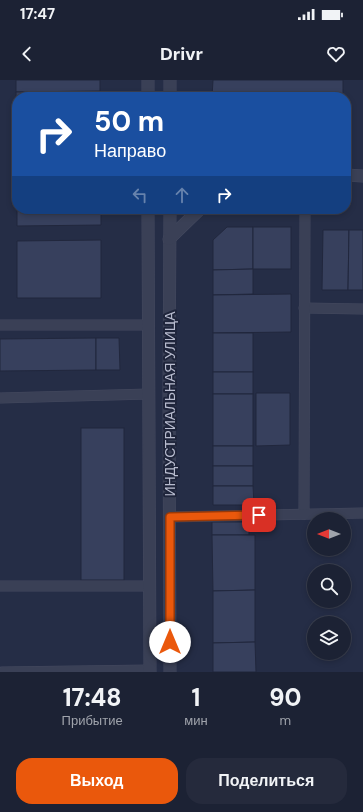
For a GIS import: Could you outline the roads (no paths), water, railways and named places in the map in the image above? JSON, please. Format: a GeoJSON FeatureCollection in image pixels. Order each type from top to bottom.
{"type":"FeatureCollection","features":[{"type":"Feature","properties":{"kind":"street"},"geometry":{"type":"LineString","coordinates":[[148,80],[148,92]]}},
{"type":"Feature","properties":{"kind":"street"},"geometry":{"type":"LineString","coordinates":[[170,80],[170,92]]}},
{"type":"Feature","properties":{"kind":"street"},"geometry":{"type":"LineString","coordinates":[[351,175],[363,176]]}},
{"type":"Feature","properties":{"kind":"street","name":"ИНДУСТРИАЛЬНАЯ УЛИЦА"},"geometry":{"type":"LineString","coordinates":[[148,214],[150,671]]}},
{"type":"Feature","properties":{"kind":"street"},"geometry":{"type":"LineString","coordinates":[[148,223],[154,214]]}},
{"type":"Feature","properties":{"kind":"street","name":"ИНДУСТРИАЛЬНАЯ УЛИЦА"},"geometry":{"type":"LineString","coordinates":[[170,214],[170,671]]}},
{"type":"Feature","properties":{"kind":"street"},"geometry":{"type":"LineString","coordinates":[[170,240],[195,214]]}},
{"type":"Feature","properties":{"kind":"street"},"geometry":{"type":"LineString","coordinates":[[150,586],[170,586]]}},
{"type":"Feature","properties":{"kind":"street"},"geometry":{"type":"LineString","coordinates":[[150,671],[170,671]]}},
{"type":"Feature","properties":{"kind":"lane"},"geometry":{"type":"LineString","coordinates":[[304,514],[305,214]]}},
{"type":"Feature","properties":{"kind":"lane"},"geometry":{"type":"LineString","coordinates":[[304,308],[363,309]]}},
{"type":"Feature","properties":{"kind":"lane"},"geometry":{"type":"LineString","coordinates":[[0,325],[149,325]]}},
{"type":"Feature","properties":{"kind":"lane"},"geometry":{"type":"LineString","coordinates":[[0,398],[149,394]]}},
{"type":"Feature","properties":{"kind":"lane"},"geometry":{"type":"LineString","coordinates":[[170,517],[363,513]]}},
{"type":"Feature","properties":{"kind":"lane"},"geometry":{"type":"LineString","coordinates":[[0,586],[150,586]]}},
{"type":"Feature","properties":{"kind":"lane"},"geometry":{"type":"LineString","coordinates":[[2,672],[150,671]]}}]}
